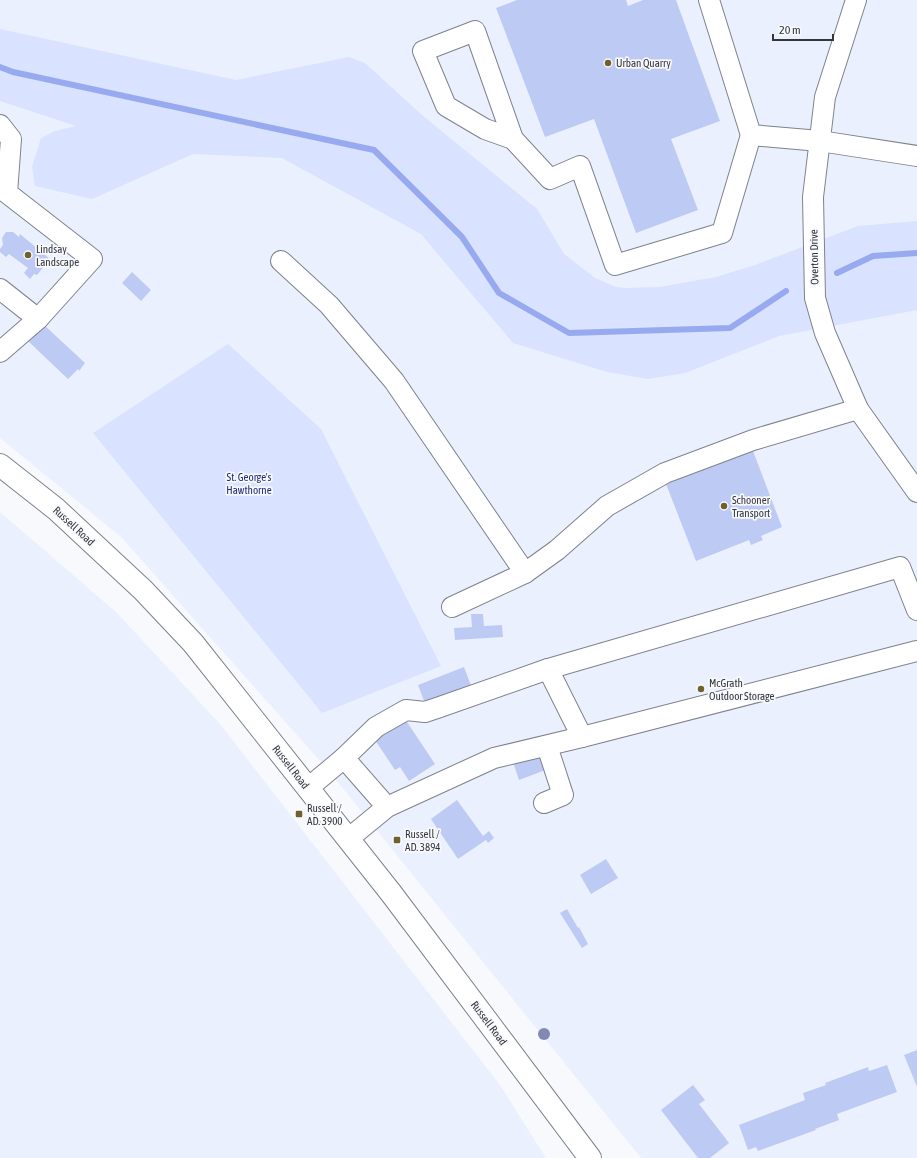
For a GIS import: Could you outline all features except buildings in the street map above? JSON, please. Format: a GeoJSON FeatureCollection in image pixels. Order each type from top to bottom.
{"type":"FeatureCollection","features":[{"type":"Feature","properties":{"kind":"main road","name":"Russell Road"},"geometry":{"type":"LineString","coordinates":[[0,465],[56,509],[143,590],[193,643],[391,893],[590,1158]]}},
{"type":"Feature","properties":{"kind":"street"},"geometry":{"type":"LineString","coordinates":[[513,139],[485,129],[446,106],[423,51],[475,31],[513,139],[550,179],[580,166],[615,266],[722,233],[751,135],[708,0]]}},
{"type":"Feature","properties":{"kind":"street","name":"Overton Drive"},"geometry":{"type":"LineString","coordinates":[[856,0],[825,97],[813,197],[815,298],[825,333],[858,409],[917,492]]}},
{"type":"Feature","properties":{"kind":"street"},"geometry":{"type":"LineString","coordinates":[[0,125],[11,139],[4,197],[92,259],[38,319],[0,352]]}},
{"type":"Feature","properties":{"kind":"street"},"geometry":{"type":"LineString","coordinates":[[751,135],[820,141],[917,156]]}},
{"type":"Feature","properties":{"kind":"street"},"geometry":{"type":"LineString","coordinates":[[281,261],[329,305],[394,381],[525,573]]}},
{"type":"Feature","properties":{"kind":"street"},"geometry":{"type":"LineString","coordinates":[[0,289],[38,319]]}},
{"type":"Feature","properties":{"kind":"street"},"geometry":{"type":"LineString","coordinates":[[452,607],[525,573],[557,550],[607,506],[665,472],[753,440],[858,409]]}},
{"type":"Feature","properties":{"kind":"street"},"geometry":{"type":"LineString","coordinates":[[308,788],[344,758],[376,727],[406,710],[425,712],[548,670],[900,567],[917,610]]}},
{"type":"Feature","properties":{"kind":"street"},"geometry":{"type":"LineString","coordinates":[[348,839],[387,807],[494,758],[547,746],[917,651]]}},
{"type":"Feature","properties":{"kind":"street"},"geometry":{"type":"LineString","coordinates":[[548,670],[582,737]]}},
{"type":"Feature","properties":{"kind":"street"},"geometry":{"type":"LineString","coordinates":[[544,803],[563,795],[547,746]]}},
{"type":"Feature","properties":{"kind":"street"},"geometry":{"type":"LineString","coordinates":[[344,758],[387,807]]}},
{"type":"Feature","properties":{"kind":"shaded area"},"geometry":{"type":"Polygon","coordinates":[[[0,0],[917,0],[917,1158],[641,1158],[328,770],[121,537],[0,438],[0,0]]]}},
{"type":"Feature","properties":{"kind":"shaded area"},"geometry":{"type":"Polygon","coordinates":[[[0,512],[116,612],[220,724],[500,1085],[546,1158],[0,1158],[0,512]]]}},
{"type":"Feature","properties":{"kind":"green space"},"geometry":{"type":"Polygon","coordinates":[[[0,29],[236,80],[349,57],[365,63],[422,115],[537,209],[564,254],[595,278],[616,287],[660,287],[716,277],[755,265],[858,226],[917,221],[917,310],[779,336],[685,373],[648,379],[607,372],[513,343],[421,234],[282,158],[193,154],[92,199],[35,186],[32,167],[41,138],[55,131],[76,126],[0,101],[0,29]]]}},
{"type":"Feature","properties":{"kind":"green space","name":"St. George's Hawthorne"},"geometry":{"type":"Polygon","coordinates":[[[228,344],[321,429],[441,666],[322,713],[93,433],[228,344]]]}},
{"type":"Feature","properties":{"kind":"waterway"},"geometry":{"type":"LineString","coordinates":[[0,67],[13,72],[374,150],[462,237],[499,293],[569,333],[730,328],[786,291]]}},
{"type":"Feature","properties":{"kind":"waterway"},"geometry":{"type":"LineString","coordinates":[[837,273],[873,256],[917,253]]}},
{"type":"Feature","properties":{"kind":"place","name":"Urban Quarry"},"geometry":{"type":"Point","coordinates":[608,63]}},
{"type":"Feature","properties":{"kind":"place","name":"Lindsay Landscape"},"geometry":{"type":"Point","coordinates":[28,255]}},
{"type":"Feature","properties":{"kind":"place","name":"Schooner Transport"},"geometry":{"type":"Point","coordinates":[724,506]}},
{"type":"Feature","properties":{"kind":"place","name":"McGrath Outdoor Storage"},"geometry":{"type":"Point","coordinates":[701,689]}},
{"type":"Feature","properties":{"kind":"place","name":"Russell / AD. 3900"},"geometry":{"type":"Point","coordinates":[299,814]}},
{"type":"Feature","properties":{"kind":"place","name":"Russell / AD. 3894"},"geometry":{"type":"Point","coordinates":[397,840]}}]}
